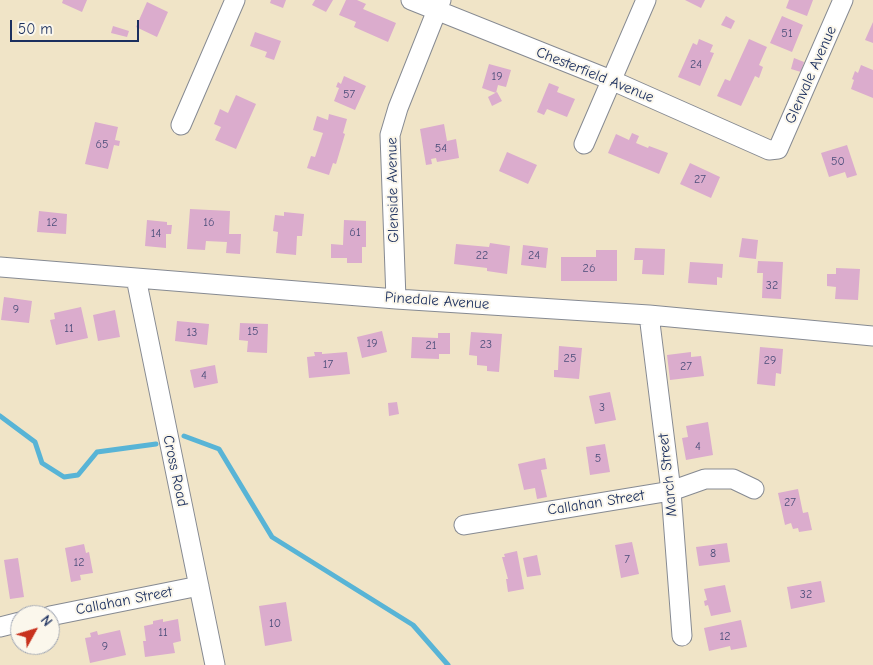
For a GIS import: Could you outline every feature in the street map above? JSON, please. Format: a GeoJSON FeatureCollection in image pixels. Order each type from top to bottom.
{"type":"FeatureCollection","features":[{"type":"Feature","properties":{"kind":"street"},"geometry":{"type":"LineString","coordinates":[[181,125],[235,0]]}},
{"type":"Feature","properties":{"kind":"street","name":"Chesterfield Avenue"},"geometry":{"type":"LineString","coordinates":[[412,0],[439,5],[769,150],[778,150]]}},
{"type":"Feature","properties":{"kind":"street"},"geometry":{"type":"LineString","coordinates":[[584,144],[646,0]]}},
{"type":"Feature","properties":{"kind":"street","name":"Glenvale Avenue"},"geometry":{"type":"LineString","coordinates":[[778,150],[843,0]]}},
{"type":"Feature","properties":{"kind":"street","name":"Glenside Avenue"},"geometry":{"type":"LineString","coordinates":[[396,299],[390,135],[398,108],[439,5]]}},
{"type":"Feature","properties":{"kind":"street","name":"Pinedale Avenue"},"geometry":{"type":"LineString","coordinates":[[0,267],[396,299],[648,315],[873,336]]}},
{"type":"Feature","properties":{"kind":"street","name":"Cross Road"},"geometry":{"type":"LineString","coordinates":[[136,278],[215,665]]}},
{"type":"Feature","properties":{"kind":"street","name":"March Street"},"geometry":{"type":"LineString","coordinates":[[648,315],[671,491],[682,636]]}},
{"type":"Feature","properties":{"kind":"street","name":"Callahan Street"},"geometry":{"type":"LineString","coordinates":[[464,525],[671,491],[705,479],[733,480],[754,489]]}},
{"type":"Feature","properties":{"kind":"street","name":"Callahan Street"},"geometry":{"type":"LineString","coordinates":[[60,614],[199,586]]}},
{"type":"Feature","properties":{"kind":"building"},"geometry":{"type":"Polygon","coordinates":[[[63,0],[87,0],[82,12],[62,3],[63,0]]]}},
{"type":"Feature","properties":{"kind":"building"},"geometry":{"type":"Polygon","coordinates":[[[271,0],[286,0],[283,8],[270,3],[271,0]]]}},
{"type":"Feature","properties":{"kind":"building"},"geometry":{"type":"Polygon","coordinates":[[[315,0],[333,0],[326,12],[312,5],[315,0]]]}},
{"type":"Feature","properties":{"kind":"building"},"geometry":{"type":"Polygon","coordinates":[[[346,0],[357,0],[366,4],[363,9],[396,23],[388,42],[354,27],[356,22],[339,15],[346,0]]]}},
{"type":"Feature","properties":{"kind":"building"},"geometry":{"type":"Polygon","coordinates":[[[685,0],[705,0],[701,8],[685,0]]]}},
{"type":"Feature","properties":{"kind":"building"},"geometry":{"type":"Polygon","coordinates":[[[789,0],[813,0],[807,16],[786,8],[789,0]]]}},
{"type":"Feature","properties":{"kind":"building"},"geometry":{"type":"Polygon","coordinates":[[[147,2],[168,12],[157,37],[136,27],[147,2]]]}},
{"type":"Feature","properties":{"kind":"building"},"geometry":{"type":"Polygon","coordinates":[[[726,16],[735,21],[731,29],[721,25],[726,16]]]}},
{"type":"Feature","properties":{"kind":"building"},"geometry":{"type":"Polygon","coordinates":[[[782,16],[803,25],[792,52],[770,43],[782,16]]]}},
{"type":"Feature","properties":{"kind":"building"},"geometry":{"type":"Polygon","coordinates":[[[873,22],[873,43],[865,40],[873,22]]]}},
{"type":"Feature","properties":{"kind":"building"},"geometry":{"type":"Polygon","coordinates":[[[113,26],[129,31],[127,37],[111,33],[113,26]]]}},
{"type":"Feature","properties":{"kind":"building"},"geometry":{"type":"Polygon","coordinates":[[[255,32],[281,41],[274,60],[265,57],[267,52],[250,46],[255,32]]]}},
{"type":"Feature","properties":{"kind":"building"},"geometry":{"type":"Polygon","coordinates":[[[699,39],[713,45],[710,52],[714,53],[700,86],[678,77],[693,43],[697,45],[699,39]]]}},
{"type":"Feature","properties":{"kind":"building"},"geometry":{"type":"Polygon","coordinates":[[[749,39],[767,47],[759,65],[763,67],[759,78],[755,76],[741,106],[717,96],[725,79],[730,81],[749,39]]]}},
{"type":"Feature","properties":{"kind":"building"},"geometry":{"type":"Polygon","coordinates":[[[794,58],[804,62],[801,72],[791,69],[794,58]]]}},
{"type":"Feature","properties":{"kind":"building"},"geometry":{"type":"Polygon","coordinates":[[[489,64],[511,70],[506,87],[498,85],[496,93],[482,88],[489,64]]]}},
{"type":"Feature","properties":{"kind":"building"},"geometry":{"type":"Polygon","coordinates":[[[861,65],[873,70],[873,98],[851,89],[855,71],[858,73],[861,65]]]}},
{"type":"Feature","properties":{"kind":"building"},"geometry":{"type":"Polygon","coordinates":[[[344,76],[366,86],[355,110],[334,101],[339,88],[336,87],[338,82],[341,84],[344,76]]]}},
{"type":"Feature","properties":{"kind":"building"},"geometry":{"type":"Polygon","coordinates":[[[549,83],[559,87],[557,92],[575,99],[567,117],[547,109],[544,115],[537,112],[549,83]]]}},
{"type":"Feature","properties":{"kind":"building"},"geometry":{"type":"Polygon","coordinates":[[[497,92],[502,101],[492,106],[488,97],[497,92]]]}},
{"type":"Feature","properties":{"kind":"building"},"geometry":{"type":"Polygon","coordinates":[[[236,95],[256,104],[236,149],[215,140],[221,127],[214,124],[220,109],[228,113],[236,95]]]}},
{"type":"Feature","properties":{"kind":"building"},"geometry":{"type":"Polygon","coordinates":[[[329,114],[347,119],[343,133],[345,134],[336,164],[333,163],[329,175],[307,168],[311,156],[315,157],[323,133],[313,130],[317,116],[328,120],[329,114]]]}},
{"type":"Feature","properties":{"kind":"building"},"geometry":{"type":"Polygon","coordinates":[[[95,122],[118,127],[115,140],[120,141],[119,146],[114,145],[108,169],[85,164],[95,122]]]}},
{"type":"Feature","properties":{"kind":"building"},"geometry":{"type":"Polygon","coordinates":[[[444,124],[447,141],[456,139],[459,158],[437,162],[436,158],[431,159],[432,164],[426,165],[420,129],[444,124]]]}},
{"type":"Feature","properties":{"kind":"building"},"geometry":{"type":"Polygon","coordinates":[[[632,133],[639,136],[636,143],[668,153],[659,174],[608,153],[616,134],[629,140],[632,133]]]}},
{"type":"Feature","properties":{"kind":"building"},"geometry":{"type":"Polygon","coordinates":[[[847,145],[857,175],[847,178],[845,172],[829,177],[821,153],[847,145]]]}},
{"type":"Feature","properties":{"kind":"building"},"geometry":{"type":"Polygon","coordinates":[[[507,152],[537,165],[528,184],[499,171],[507,152]]]}},
{"type":"Feature","properties":{"kind":"building"},"geometry":{"type":"Polygon","coordinates":[[[690,163],[720,177],[711,198],[680,184],[690,163]]]}},
{"type":"Feature","properties":{"kind":"building"},"geometry":{"type":"Polygon","coordinates":[[[190,209],[230,211],[229,234],[241,234],[240,254],[226,253],[227,242],[206,241],[205,250],[187,249],[190,209]]]}},
{"type":"Feature","properties":{"kind":"building"},"geometry":{"type":"Polygon","coordinates":[[[39,211],[67,214],[66,234],[37,232],[39,211]]]}},
{"type":"Feature","properties":{"kind":"building"},"geometry":{"type":"Polygon","coordinates":[[[284,212],[304,214],[302,236],[297,236],[296,255],[276,253],[278,232],[273,231],[275,215],[284,216],[284,212]]]}},
{"type":"Feature","properties":{"kind":"building"},"geometry":{"type":"Polygon","coordinates":[[[147,220],[167,222],[167,225],[172,225],[171,234],[166,234],[166,248],[145,246],[147,220]]]}},
{"type":"Feature","properties":{"kind":"building"},"geometry":{"type":"Polygon","coordinates":[[[344,220],[366,221],[366,247],[362,247],[362,263],[347,263],[347,258],[331,258],[331,244],[343,245],[344,220]]]}},
{"type":"Feature","properties":{"kind":"building"},"geometry":{"type":"Polygon","coordinates":[[[742,238],[758,240],[756,259],[739,257],[742,238]]]}},
{"type":"Feature","properties":{"kind":"building"},"geometry":{"type":"Polygon","coordinates":[[[490,243],[510,246],[507,274],[487,271],[487,268],[454,264],[456,244],[489,247],[490,243]]]}},
{"type":"Feature","properties":{"kind":"building"},"geometry":{"type":"Polygon","coordinates":[[[523,245],[548,248],[546,268],[521,265],[523,245]]]}},
{"type":"Feature","properties":{"kind":"building"},"geometry":{"type":"Polygon","coordinates":[[[635,248],[665,249],[664,275],[642,274],[643,260],[634,260],[635,248]]]}},
{"type":"Feature","properties":{"kind":"building"},"geometry":{"type":"Polygon","coordinates":[[[596,250],[617,250],[617,281],[561,281],[561,257],[596,257],[596,250]]]}},
{"type":"Feature","properties":{"kind":"building"},"geometry":{"type":"Polygon","coordinates":[[[758,261],[783,262],[781,299],[762,298],[763,273],[757,273],[758,261]]]}},
{"type":"Feature","properties":{"kind":"building"},"geometry":{"type":"Polygon","coordinates":[[[690,262],[723,264],[722,278],[717,277],[717,285],[688,283],[690,262]]]}},
{"type":"Feature","properties":{"kind":"building"},"geometry":{"type":"Polygon","coordinates":[[[836,268],[860,269],[858,300],[835,299],[836,287],[827,286],[827,274],[836,274],[836,268]]]}},
{"type":"Feature","properties":{"kind":"building"},"geometry":{"type":"Polygon","coordinates":[[[4,297],[32,301],[29,323],[1,320],[4,297]]]}},
{"type":"Feature","properties":{"kind":"building"},"geometry":{"type":"Polygon","coordinates":[[[81,307],[88,338],[56,345],[50,320],[55,319],[54,313],[81,307]]]}},
{"type":"Feature","properties":{"kind":"building"},"geometry":{"type":"Polygon","coordinates":[[[115,310],[120,337],[98,341],[93,315],[115,310]]]}},
{"type":"Feature","properties":{"kind":"building"},"geometry":{"type":"Polygon","coordinates":[[[177,321],[209,324],[207,345],[175,341],[177,321]]]}},
{"type":"Feature","properties":{"kind":"building"},"geometry":{"type":"Polygon","coordinates":[[[240,323],[268,324],[267,353],[247,352],[248,341],[239,340],[240,323]]]}},
{"type":"Feature","properties":{"kind":"building"},"geometry":{"type":"Polygon","coordinates":[[[382,331],[387,352],[362,358],[357,337],[382,331]]]}},
{"type":"Feature","properties":{"kind":"building"},"geometry":{"type":"Polygon","coordinates":[[[471,332],[502,334],[499,372],[487,371],[487,366],[477,365],[477,356],[469,355],[471,332]]]}},
{"type":"Feature","properties":{"kind":"building"},"geometry":{"type":"Polygon","coordinates":[[[438,333],[450,333],[450,354],[439,354],[439,359],[411,358],[412,337],[438,338],[438,333]]]}},
{"type":"Feature","properties":{"kind":"building"},"geometry":{"type":"Polygon","coordinates":[[[559,346],[582,348],[579,379],[554,377],[554,370],[558,370],[559,346]]]}},
{"type":"Feature","properties":{"kind":"building"},"geometry":{"type":"Polygon","coordinates":[[[760,347],[783,349],[781,374],[776,373],[775,386],[757,384],[760,347]]]}},
{"type":"Feature","properties":{"kind":"building"},"geometry":{"type":"Polygon","coordinates":[[[314,352],[322,352],[322,354],[347,352],[350,374],[309,378],[307,357],[315,356],[314,352]]]}},
{"type":"Feature","properties":{"kind":"building"},"geometry":{"type":"Polygon","coordinates":[[[691,352],[691,357],[701,356],[704,376],[670,380],[667,355],[691,352]]]}},
{"type":"Feature","properties":{"kind":"building"},"geometry":{"type":"Polygon","coordinates":[[[215,365],[218,383],[194,388],[190,370],[215,365]]]}},
{"type":"Feature","properties":{"kind":"building"},"geometry":{"type":"Polygon","coordinates":[[[610,392],[616,420],[595,424],[589,396],[610,392]]]}},
{"type":"Feature","properties":{"kind":"building"},"geometry":{"type":"Polygon","coordinates":[[[397,402],[399,414],[389,416],[388,403],[397,402]]]}},
{"type":"Feature","properties":{"kind":"building"},"geometry":{"type":"Polygon","coordinates":[[[708,422],[713,455],[686,460],[682,438],[688,437],[686,426],[708,422]]]}},
{"type":"Feature","properties":{"kind":"building"},"geometry":{"type":"Polygon","coordinates":[[[605,444],[610,472],[590,475],[586,447],[605,444]]]}},
{"type":"Feature","properties":{"kind":"building"},"geometry":{"type":"Polygon","coordinates":[[[545,458],[547,469],[541,470],[547,497],[537,499],[535,488],[524,490],[518,464],[545,458]]]}},
{"type":"Feature","properties":{"kind":"building"},"geometry":{"type":"Polygon","coordinates":[[[798,489],[803,513],[808,512],[812,530],[799,532],[798,528],[793,529],[791,523],[785,525],[778,493],[798,489]]]}},
{"type":"Feature","properties":{"kind":"building"},"geometry":{"type":"Polygon","coordinates":[[[632,542],[639,574],[621,578],[615,545],[632,542]]]}},
{"type":"Feature","properties":{"kind":"building"},"geometry":{"type":"Polygon","coordinates":[[[727,543],[730,562],[699,566],[696,547],[727,543]]]}},
{"type":"Feature","properties":{"kind":"building"},"geometry":{"type":"Polygon","coordinates":[[[84,544],[86,553],[89,552],[93,573],[80,575],[81,580],[71,582],[65,548],[84,544]]]}},
{"type":"Feature","properties":{"kind":"building"},"geometry":{"type":"Polygon","coordinates":[[[517,551],[524,589],[508,592],[506,579],[508,579],[502,557],[505,557],[504,554],[517,551]]]}},
{"type":"Feature","properties":{"kind":"building"},"geometry":{"type":"Polygon","coordinates":[[[537,555],[541,575],[527,577],[523,558],[537,555]]]}},
{"type":"Feature","properties":{"kind":"building"},"geometry":{"type":"Polygon","coordinates":[[[18,558],[24,597],[10,599],[4,560],[18,558]]]}},
{"type":"Feature","properties":{"kind":"building"},"geometry":{"type":"Polygon","coordinates":[[[821,581],[825,602],[791,609],[787,587],[821,581]]]}},
{"type":"Feature","properties":{"kind":"building"},"geometry":{"type":"Polygon","coordinates":[[[725,585],[731,612],[711,616],[708,605],[705,606],[704,601],[707,600],[704,589],[725,585]]]}},
{"type":"Feature","properties":{"kind":"building"},"geometry":{"type":"Polygon","coordinates":[[[286,602],[292,641],[265,646],[259,606],[286,602]]]}},
{"type":"Feature","properties":{"kind":"building"},"geometry":{"type":"Polygon","coordinates":[[[163,619],[163,622],[178,619],[181,641],[173,643],[175,653],[145,657],[143,641],[146,641],[144,626],[153,624],[153,621],[163,619]]]}},
{"type":"Feature","properties":{"kind":"building"},"geometry":{"type":"Polygon","coordinates":[[[741,620],[747,647],[731,650],[730,646],[709,651],[704,628],[741,620]]]}},
{"type":"Feature","properties":{"kind":"building"},"geometry":{"type":"Polygon","coordinates":[[[120,630],[126,655],[90,663],[85,638],[91,637],[90,633],[97,631],[98,635],[120,630]]]}},
{"type":"Feature","properties":{"kind":"waterway"},"geometry":{"type":"LineString","coordinates":[[0,416],[35,442],[42,463],[64,477],[78,475],[97,452],[156,444]]}},
{"type":"Feature","properties":{"kind":"waterway"},"geometry":{"type":"LineString","coordinates":[[184,436],[219,449],[272,537],[413,625],[448,665]]}}]}
